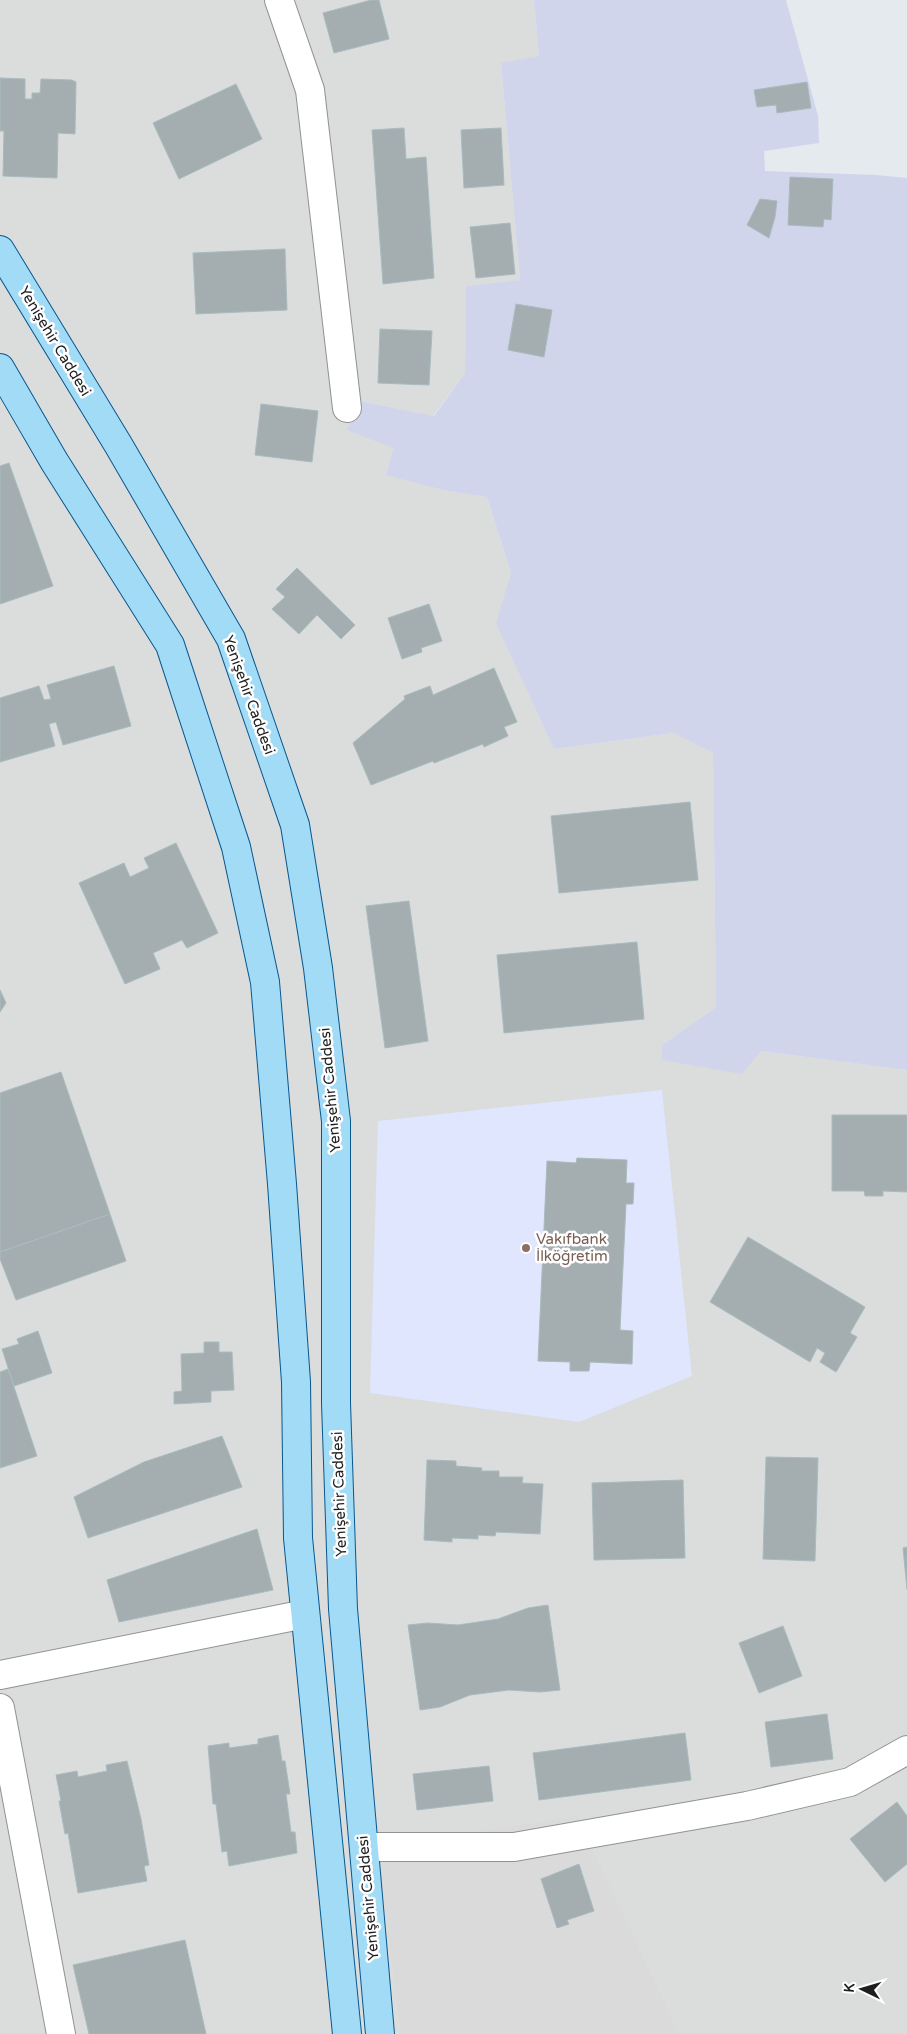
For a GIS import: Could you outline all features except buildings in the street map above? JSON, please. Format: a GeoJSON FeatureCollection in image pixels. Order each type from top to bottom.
{"type":"FeatureCollection","features":[{"type":"Feature","properties":{"kind":"main road","name":"Yenişehir Caddesi"},"geometry":{"type":"LineString","coordinates":[[0,250],[119,446],[231,639],[296,825],[318,968],[336,1121],[336,1403],[343,1609],[380,2034]]}},
{"type":"Feature","properties":{"kind":"main road"},"geometry":{"type":"LineString","coordinates":[[0,368],[54,461],[170,645],[236,847],[266,991],[294,1362],[298,1538],[347,2034]]}},
{"type":"Feature","properties":{"kind":"street"},"geometry":{"type":"LineString","coordinates":[[279,0],[310,90],[347,408]]}},
{"type":"Feature","properties":{"kind":"street"},"geometry":{"type":"LineString","coordinates":[[0,1675],[305,1614]]}},
{"type":"Feature","properties":{"kind":"street"},"geometry":{"type":"LineString","coordinates":[[0,1708],[61,2034]]}},
{"type":"Feature","properties":{"kind":"street"},"geometry":{"type":"LineString","coordinates":[[364,1847],[514,1847],[747,1806],[850,1782],[907,1750]]}},
{"type":"Feature","properties":{"kind":"shaded area"},"geometry":{"type":"Polygon","coordinates":[[[0,0],[534,0],[539,56],[501,64],[520,280],[466,286],[465,373],[433,416],[361,401],[393,448],[386,474],[443,490],[487,497],[511,573],[497,623],[554,749],[673,733],[713,753],[716,1007],[662,1045],[761,1051],[907,1070],[907,2034],[0,2034],[0,0]]]}},
{"type":"Feature","properties":{"kind":"shaded area"},"geometry":{"type":"Polygon","coordinates":[[[534,0],[786,0],[818,116],[819,143],[764,151],[765,171],[907,178],[907,1070],[761,1051],[742,1074],[662,1060],[662,1045],[716,1007],[713,753],[673,733],[554,749],[496,623],[511,573],[487,497],[443,490],[386,475],[393,448],[347,430],[360,401],[434,416],[465,373],[466,286],[520,280],[501,63],[539,56],[534,0]]]}},
{"type":"Feature","properties":{"kind":"shaded area","name":"Vakıfbank İlköğretim"},"geometry":{"type":"Polygon","coordinates":[[[662,1090],[692,1376],[579,1422],[370,1393],[378,1121],[662,1090]]]}},
{"type":"Feature","properties":{"kind":"shaded area"},"geometry":{"type":"Polygon","coordinates":[[[577,1816],[679,2034],[401,2034],[377,1848],[577,1816]]]}},
{"type":"Feature","properties":{"kind":"place","name":"Vakıfbank İlköğretim"},"geometry":{"type":"Point","coordinates":[526,1248]}}]}
